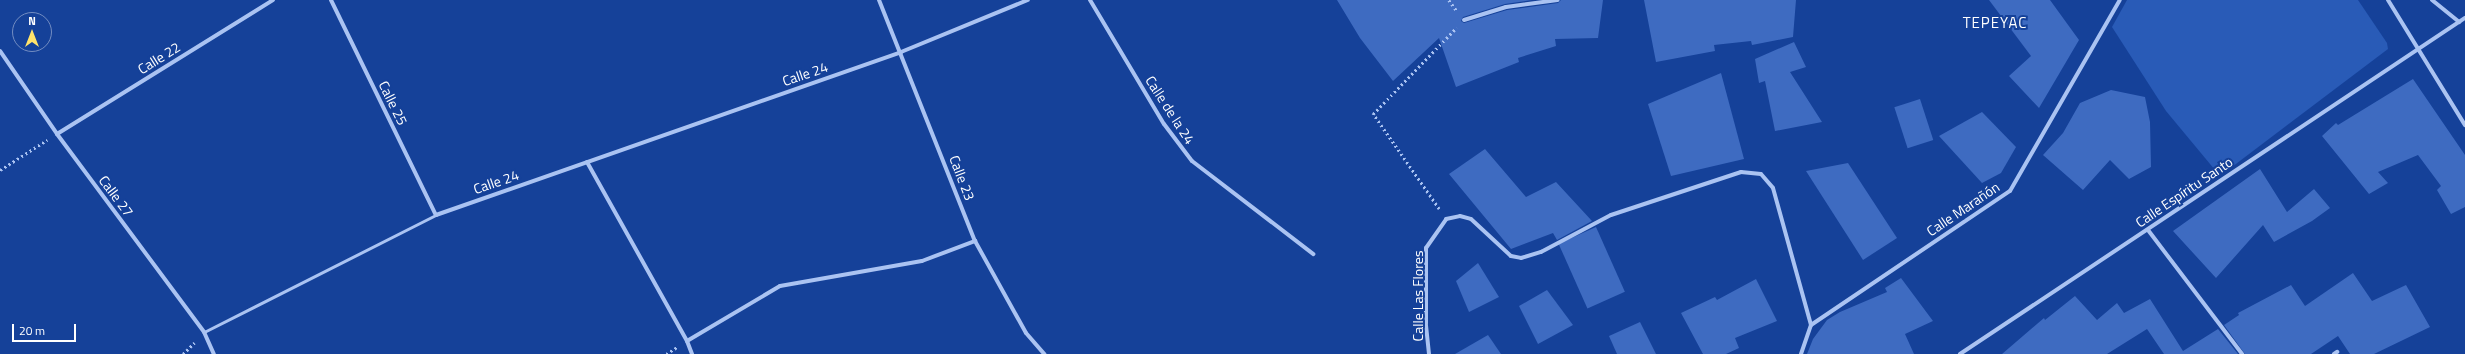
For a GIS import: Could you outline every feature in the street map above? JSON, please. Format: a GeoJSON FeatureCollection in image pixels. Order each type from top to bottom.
{"type":"FeatureCollection","features":[{"type":"Feature","properties":{"kind":"street","name":"Calle 22"},"geometry":{"type":"LineString","coordinates":[[57,134],[273,0]]}},
{"type":"Feature","properties":{"kind":"street","name":"Calle 25"},"geometry":{"type":"LineString","coordinates":[[331,0],[436,215]]}},
{"type":"Feature","properties":{"kind":"street","name":"Calle 23"},"geometry":{"type":"LineString","coordinates":[[879,0],[975,241],[1026,333],[1044,354]]}},
{"type":"Feature","properties":{"kind":"street","name":"Calle 24"},"geometry":{"type":"LineString","coordinates":[[436,215],[901,52],[1028,0]]}},
{"type":"Feature","properties":{"kind":"street","name":"Calle de la 24"},"geometry":{"type":"LineString","coordinates":[[1090,0],[1164,124],[1192,162],[1313,254]]}},
{"type":"Feature","properties":{"kind":"street"},"geometry":{"type":"LineString","coordinates":[[1464,20],[1506,7],[1558,0]]}},
{"type":"Feature","properties":{"kind":"street","name":"Calle Marañón"},"geometry":{"type":"LineString","coordinates":[[1811,325],[2010,191],[2120,0]]}},
{"type":"Feature","properties":{"kind":"street"},"geometry":{"type":"LineString","coordinates":[[2388,0],[2420,49],[2465,125]]}},
{"type":"Feature","properties":{"kind":"street"},"geometry":{"type":"LineString","coordinates":[[2432,0],[2459,22]]}},
{"type":"Feature","properties":{"kind":"street","name":"Calle Espíritu Santo"},"geometry":{"type":"LineString","coordinates":[[1960,354],[2465,18]]}},
{"type":"Feature","properties":{"kind":"street","name":"Calle 27"},"geometry":{"type":"LineString","coordinates":[[0,51],[57,134],[204,332],[214,354]]}},
{"type":"Feature","properties":{"kind":"street"},"geometry":{"type":"LineString","coordinates":[[587,162],[687,341],[692,354]]}},
{"type":"Feature","properties":{"kind":"street"},"geometry":{"type":"LineString","coordinates":[[1446,219],[1460,216],[1471,219],[1511,256],[1521,258],[1541,252],[1611,215],[1741,172],[1761,174],[1773,188],[1811,325],[1800,354]]}},
{"type":"Feature","properties":{"kind":"street","name":"Calle Las Flores"},"geometry":{"type":"LineString","coordinates":[[1429,354],[1426,323],[1426,248],[1446,219]]}},
{"type":"Feature","properties":{"kind":"street"},"geometry":{"type":"LineString","coordinates":[[2148,230],[2242,354]]}},
{"type":"Feature","properties":{"kind":"street"},"geometry":{"type":"LineString","coordinates":[[687,341],[780,286],[922,261],[975,241]]}},
{"type":"Feature","properties":{"kind":"lane"},"geometry":{"type":"LineString","coordinates":[[204,332],[436,215]]}},
{"type":"Feature","properties":{"kind":"path"},"geometry":{"type":"LineString","coordinates":[[1446,219],[1373,114],[1464,20]]}},
{"type":"Feature","properties":{"kind":"path"},"geometry":{"type":"LineString","coordinates":[[0,170],[57,134]]}},
{"type":"Feature","properties":{"kind":"shaded area"},"geometry":{"type":"Polygon","coordinates":[[[2127,0],[2358,0],[2387,43],[2388,49],[2220,176],[2166,111],[2112,27],[2127,0]]]}},
{"type":"Feature","properties":{"kind":"building"},"geometry":{"type":"Polygon","coordinates":[[[1337,0],[1532,0],[1505,4],[1463,17],[1461,21],[1464,23],[1507,10],[1558,3],[1561,0],[1603,0],[1598,38],[1555,39],[1556,46],[1518,58],[1519,62],[1456,87],[1439,38],[1393,81],[1360,38],[1337,0]]]}},
{"type":"Feature","properties":{"kind":"building"},"geometry":{"type":"Polygon","coordinates":[[[1644,0],[1796,0],[1793,37],[1752,45],[1751,41],[1714,45],[1715,51],[1656,62],[1644,0]]]}},
{"type":"Feature","properties":{"kind":"building"},"geometry":{"type":"Polygon","coordinates":[[[1989,0],[2050,0],[2079,40],[2039,108],[2009,76],[2031,56],[1989,0]]]}},
{"type":"Feature","properties":{"kind":"building"},"geometry":{"type":"Polygon","coordinates":[[[1794,42],[1806,67],[1790,72],[1822,122],[1775,131],[1765,81],[1759,83],[1755,59],[1794,42]]]}},
{"type":"Feature","properties":{"kind":"building"},"geometry":{"type":"Polygon","coordinates":[[[1721,73],[1744,159],[1671,176],[1648,104],[1721,73]]]}},
{"type":"Feature","properties":{"kind":"building"},"geometry":{"type":"Polygon","coordinates":[[[2413,79],[2465,155],[2465,207],[2451,214],[2437,190],[2441,186],[2418,155],[2378,172],[2388,183],[2369,194],[2322,136],[2336,123],[2338,125],[2413,79]]]}},
{"type":"Feature","properties":{"kind":"building"},"geometry":{"type":"Polygon","coordinates":[[[2111,90],[2145,97],[2150,122],[2151,167],[2129,179],[2110,160],[2083,190],[2043,155],[2063,133],[2080,103],[2111,90]]]}},
{"type":"Feature","properties":{"kind":"building"},"geometry":{"type":"Polygon","coordinates":[[[1920,99],[1933,140],[1908,148],[1894,107],[1920,99]]]}},
{"type":"Feature","properties":{"kind":"building"},"geometry":{"type":"Polygon","coordinates":[[[1982,112],[2016,147],[2001,173],[1982,183],[1939,136],[1982,112]]]}},
{"type":"Feature","properties":{"kind":"building"},"geometry":{"type":"Polygon","coordinates":[[[1485,149],[1526,197],[1556,182],[1592,221],[1557,240],[1553,233],[1511,249],[1449,174],[1485,149]]]}},
{"type":"Feature","properties":{"kind":"building"},"geometry":{"type":"Polygon","coordinates":[[[1848,163],[1897,238],[1863,260],[1806,171],[1848,163]]]}},
{"type":"Feature","properties":{"kind":"building"},"geometry":{"type":"Polygon","coordinates":[[[2260,169],[2287,212],[2314,189],[2330,208],[2312,221],[2274,242],[2263,225],[2216,278],[2173,231],[2260,169]]]}},
{"type":"Feature","properties":{"kind":"building"},"geometry":{"type":"Polygon","coordinates":[[[1596,227],[1625,292],[1587,309],[1559,244],[1596,227]]]}},
{"type":"Feature","properties":{"kind":"building"},"geometry":{"type":"Polygon","coordinates":[[[1478,263],[1499,297],[1469,312],[1456,281],[1478,263]]]}},
{"type":"Feature","properties":{"kind":"building"},"geometry":{"type":"Polygon","coordinates":[[[2353,273],[2372,301],[2406,285],[2430,327],[2374,354],[2350,354],[2338,336],[2311,354],[2245,354],[2224,325],[2239,315],[2238,313],[2291,285],[2305,306],[2353,273]]]}},
{"type":"Feature","properties":{"kind":"building"},"geometry":{"type":"Polygon","coordinates":[[[1901,278],[1933,321],[1905,334],[1914,354],[1807,354],[1813,339],[1827,320],[1840,312],[1887,292],[1885,288],[1901,278]]]}},
{"type":"Feature","properties":{"kind":"building"},"geometry":{"type":"Polygon","coordinates":[[[1756,279],[1777,321],[1735,338],[1739,348],[1726,354],[1703,354],[1681,313],[1715,297],[1717,300],[1756,279]]]}},
{"type":"Feature","properties":{"kind":"building"},"geometry":{"type":"Polygon","coordinates":[[[1547,290],[1573,325],[1538,344],[1519,306],[1547,290]]]}},
{"type":"Feature","properties":{"kind":"building"},"geometry":{"type":"Polygon","coordinates":[[[2075,296],[2097,320],[2117,303],[2124,313],[2150,299],[2183,351],[2218,329],[2238,354],[2164,354],[2147,329],[2107,354],[2002,354],[2044,318],[2045,320],[2075,296]]]}},
{"type":"Feature","properties":{"kind":"building"},"geometry":{"type":"Polygon","coordinates":[[[1640,322],[1656,354],[1617,354],[1609,336],[1640,322]]]}},
{"type":"Feature","properties":{"kind":"building"},"geometry":{"type":"Polygon","coordinates":[[[1488,335],[1501,354],[1455,354],[1488,335]]]}},
{"type":"Feature","properties":{"kind":"district","name":"TEPEYAC"},"geometry":{"type":"Point","coordinates":[1995,23]}}]}
